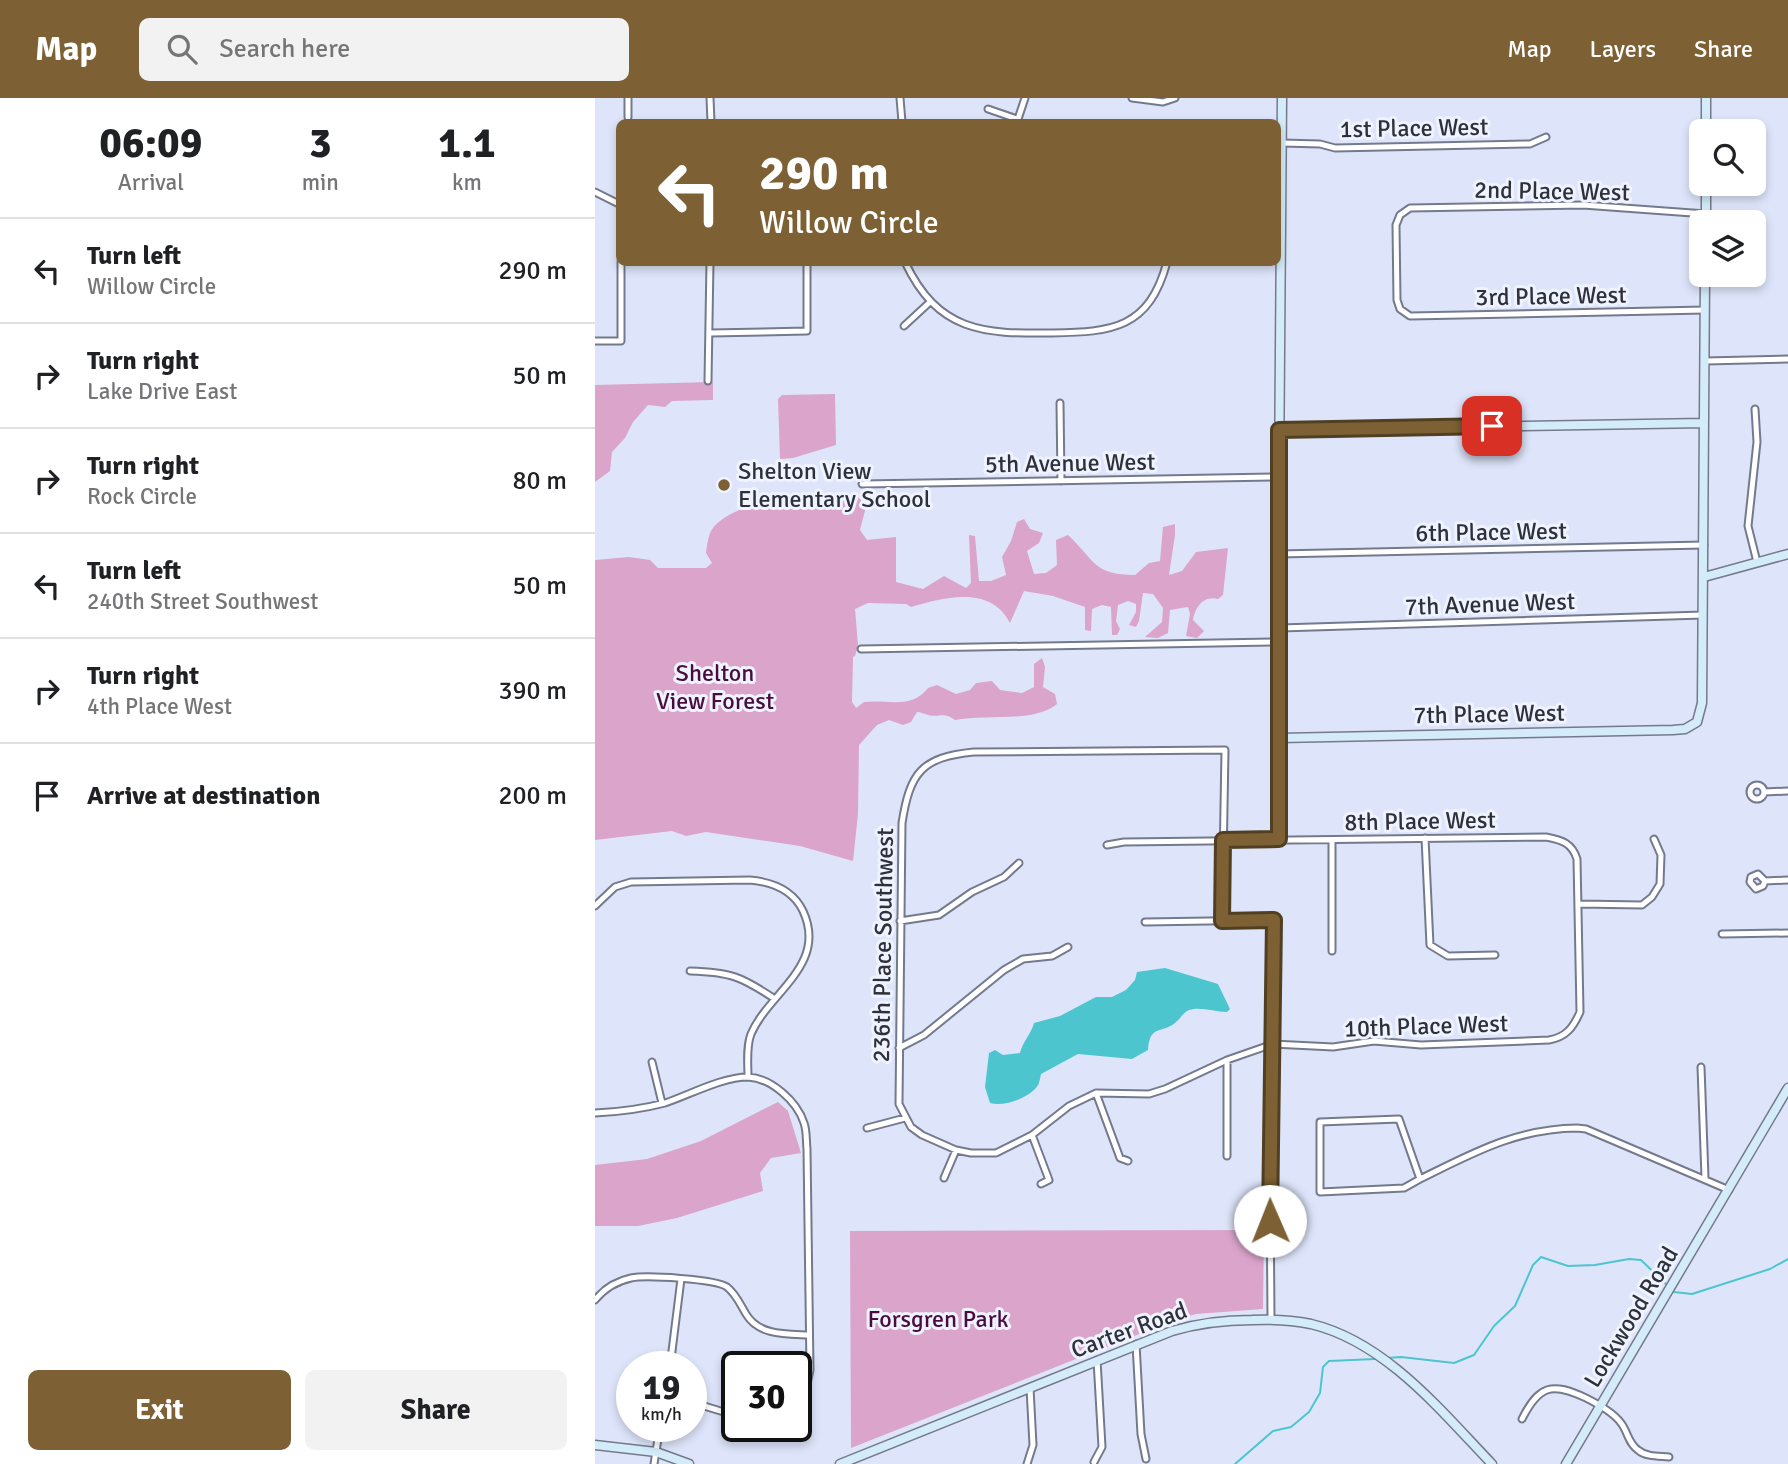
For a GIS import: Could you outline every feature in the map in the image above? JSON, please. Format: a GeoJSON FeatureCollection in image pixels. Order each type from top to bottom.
{"type":"FeatureCollection","features":[{"type":"Feature","properties":{"kind":"street"},"geometry":{"type":"LineString","coordinates":[[628,98],[628,117]]}},
{"type":"Feature","properties":{"kind":"street"},"geometry":{"type":"LineString","coordinates":[[711,98],[711,119]]}},
{"type":"Feature","properties":{"kind":"street"},"geometry":{"type":"LineString","coordinates":[[900,98],[902,119]]}},
{"type":"Feature","properties":{"kind":"street"},"geometry":{"type":"LineString","coordinates":[[1018,119],[1025,98]]}},
{"type":"Feature","properties":{"kind":"street"},"geometry":{"type":"LineString","coordinates":[[1132,98],[1163,102],[1175,98]]}},
{"type":"Feature","properties":{"kind":"street"},"geometry":{"type":"LineString","coordinates":[[1281,239],[1282,98]]}},
{"type":"Feature","properties":{"kind":"street"},"geometry":{"type":"LineString","coordinates":[[1706,98],[1706,119]]}},
{"type":"Feature","properties":{"kind":"street"},"geometry":{"type":"LineString","coordinates":[[988,110],[1012,119]]}},
{"type":"Feature","properties":{"kind":"street","name":"1st Place West"},"geometry":{"type":"LineString","coordinates":[[1282,143],[1320,144],[1335,149],[1530,144],[1546,137]]}},
{"type":"Feature","properties":{"kind":"street"},"geometry":{"type":"LineString","coordinates":[[595,191],[616,202]]}},
{"type":"Feature","properties":{"kind":"street","name":"2nd Place West"},"geometry":{"type":"LineString","coordinates":[[1400,309],[1397,300],[1396,225],[1400,215],[1410,208],[1583,205],[1689,216]]}},
{"type":"Feature","properties":{"kind":"street"},"geometry":{"type":"LineString","coordinates":[[595,341],[621,341],[621,266]]}},
{"type":"Feature","properties":{"kind":"street"},"geometry":{"type":"LineString","coordinates":[[708,381],[710,266]]}},
{"type":"Feature","properties":{"kind":"street"},"geometry":{"type":"LineString","coordinates":[[709,333],[807,331],[807,266]]}},
{"type":"Feature","properties":{"kind":"street"},"geometry":{"type":"LineString","coordinates":[[907,266],[915,284],[930,302],[967,325],[1000,334],[1094,332],[1114,327],[1131,320],[1146,306],[1157,292],[1165,266]]}},
{"type":"Feature","properties":{"kind":"street"},"geometry":{"type":"LineString","coordinates":[[1279,839],[1281,266]]}},
{"type":"Feature","properties":{"kind":"street"},"geometry":{"type":"LineString","coordinates":[[1703,615],[1705,287]]}},
{"type":"Feature","properties":{"kind":"street"},"geometry":{"type":"LineString","coordinates":[[904,326],[930,302]]}},
{"type":"Feature","properties":{"kind":"street","name":"3rd Place West"},"geometry":{"type":"LineString","coordinates":[[1400,309],[1410,316],[1705,310]]}},
{"type":"Feature","properties":{"kind":"street"},"geometry":{"type":"LineString","coordinates":[[1705,361],[1788,359]]}},
{"type":"Feature","properties":{"kind":"street"},"geometry":{"type":"LineString","coordinates":[[1060,403],[1061,481]]}},
{"type":"Feature","properties":{"kind":"street"},"geometry":{"type":"LineString","coordinates":[[1755,409],[1757,442],[1748,526],[1757,562]]}},
{"type":"Feature","properties":{"kind":"street"},"geometry":{"type":"LineString","coordinates":[[1279,430],[1704,423]]}},
{"type":"Feature","properties":{"kind":"street","name":"5th Avenue West"},"geometry":{"type":"LineString","coordinates":[[862,484],[1279,477]]}},
{"type":"Feature","properties":{"kind":"street","name":"6th Place West"},"geometry":{"type":"LineString","coordinates":[[1278,554],[1704,545]]}},
{"type":"Feature","properties":{"kind":"street"},"geometry":{"type":"LineString","coordinates":[[1704,577],[1788,554]]}},
{"type":"Feature","properties":{"kind":"street","name":"7th Avenue West"},"geometry":{"type":"LineString","coordinates":[[1278,628],[1703,615]]}},
{"type":"Feature","properties":{"kind":"street","name":"7th Place West"},"geometry":{"type":"LineString","coordinates":[[1280,738],[1673,730],[1689,727],[1697,722],[1702,703],[1703,615]]}},
{"type":"Feature","properties":{"kind":"street"},"geometry":{"type":"LineString","coordinates":[[861,649],[1278,642]]}},
{"type":"Feature","properties":{"kind":"street","name":"236th Place Southwest"},"geometry":{"type":"LineString","coordinates":[[905,1118],[899,1104],[902,823],[905,803],[917,775],[927,765],[938,758],[963,753],[1225,750],[1223,840]]}},
{"type":"Feature","properties":{"kind":"street"},"geometry":{"type":"LineString","coordinates":[[1764,792],[1788,791]]}},
{"type":"Feature","properties":{"kind":"street","name":"8th Place West"},"geometry":{"type":"LineString","coordinates":[[1107,845],[1124,842],[1223,840],[1546,837],[1562,840],[1574,850],[1577,859],[1579,904]]}},
{"type":"Feature","properties":{"kind":"street"},"geometry":{"type":"LineString","coordinates":[[1425,838],[1430,945],[1448,956],[1495,955]]}},
{"type":"Feature","properties":{"kind":"street"},"geometry":{"type":"LineString","coordinates":[[1579,904],[1642,905],[1652,897],[1660,884],[1661,855],[1654,839]]}},
{"type":"Feature","properties":{"kind":"street"},"geometry":{"type":"LineString","coordinates":[[1222,921],[1223,840]]}},
{"type":"Feature","properties":{"kind":"street"},"geometry":{"type":"LineString","coordinates":[[1332,840],[1332,951]]}},
{"type":"Feature","properties":{"kind":"street"},"geometry":{"type":"LineString","coordinates":[[900,921],[939,915],[972,892],[1004,877],[1019,863]]}},
{"type":"Feature","properties":{"kind":"street"},"geometry":{"type":"LineString","coordinates":[[595,906],[615,887],[631,882],[750,880],[769,882],[788,893],[800,905],[808,922],[809,941],[793,980],[775,999],[751,1035],[748,1077]]}},
{"type":"Feature","properties":{"kind":"street"},"geometry":{"type":"LineString","coordinates":[[1765,881],[1788,880]]}},
{"type":"Feature","properties":{"kind":"street","name":"10th Place West"},"geometry":{"type":"LineString","coordinates":[[1273,1044],[1333,1047],[1374,1041],[1421,1045],[1549,1040],[1566,1034],[1575,1024],[1580,1012],[1579,904]]}},
{"type":"Feature","properties":{"kind":"street"},"geometry":{"type":"LineString","coordinates":[[1145,922],[1274,920],[1271,1320]]}},
{"type":"Feature","properties":{"kind":"street"},"geometry":{"type":"LineString","coordinates":[[1723,934],[1788,933]]}},
{"type":"Feature","properties":{"kind":"street"},"geometry":{"type":"LineString","coordinates":[[899,1048],[924,1035],[1004,970],[1023,959],[1052,956],[1068,947]]}},
{"type":"Feature","properties":{"kind":"street"},"geometry":{"type":"LineString","coordinates":[[690,971],[718,972],[747,980],[775,999]]}},
{"type":"Feature","properties":{"kind":"street"},"geometry":{"type":"LineString","coordinates":[[867,1128],[905,1118],[911,1127],[922,1135],[956,1150],[996,1153],[1032,1135],[1069,1105],[1096,1093],[1149,1094],[1227,1060],[1273,1044]]}},
{"type":"Feature","properties":{"kind":"street"},"geometry":{"type":"LineString","coordinates":[[1227,1060],[1227,1156]]}},
{"type":"Feature","properties":{"kind":"street"},"geometry":{"type":"LineString","coordinates":[[652,1062],[662,1103]]}},
{"type":"Feature","properties":{"kind":"street"},"geometry":{"type":"LineString","coordinates":[[1701,1067],[1705,1178]]}},
{"type":"Feature","properties":{"kind":"street"},"geometry":{"type":"LineString","coordinates":[[595,1113],[662,1103],[720,1083],[748,1077],[765,1082],[781,1092],[798,1110],[805,1124],[809,1351]]}},
{"type":"Feature","properties":{"kind":"street","name":"Lockwood Road"},"geometry":{"type":"LineString","coordinates":[[1566,1464],[1788,1088]]}},
{"type":"Feature","properties":{"kind":"street"},"geometry":{"type":"LineString","coordinates":[[1096,1093],[1120,1157],[1128,1161]]}},
{"type":"Feature","properties":{"kind":"street"},"geometry":{"type":"LineString","coordinates":[[1420,1179],[1399,1119],[1320,1122],[1319,1192],[1404,1188],[1507,1139],[1565,1128],[1586,1129],[1729,1190]]}},
{"type":"Feature","properties":{"kind":"street"},"geometry":{"type":"LineString","coordinates":[[1032,1135],[1049,1180],[1041,1184]]}},
{"type":"Feature","properties":{"kind":"street"},"geometry":{"type":"LineString","coordinates":[[944,1178],[956,1150]]}},
{"type":"Feature","properties":{"kind":"street"},"geometry":{"type":"LineString","coordinates":[[595,1300],[614,1284],[632,1278],[681,1279],[726,1286],[738,1299],[748,1317],[759,1327],[774,1333],[809,1335]]}},
{"type":"Feature","properties":{"kind":"street"},"geometry":{"type":"LineString","coordinates":[[672,1351],[681,1279]]}},
{"type":"Feature","properties":{"kind":"street","name":"Carter Road"},"geometry":{"type":"LineString","coordinates":[[840,1464],[947,1423],[1136,1344],[1195,1324],[1271,1320],[1312,1325],[1341,1334],[1366,1348],[1399,1372],[1492,1464]]}},
{"type":"Feature","properties":{"kind":"street"},"geometry":{"type":"LineString","coordinates":[[1136,1344],[1141,1434],[1146,1459]]}},
{"type":"Feature","properties":{"kind":"street"},"geometry":{"type":"LineString","coordinates":[[1094,1462],[1102,1447],[1097,1360]]}},
{"type":"Feature","properties":{"kind":"street"},"geometry":{"type":"LineString","coordinates":[[1522,1419],[1531,1401],[1540,1394],[1556,1387],[1565,1388],[1601,1406],[1621,1423],[1632,1444],[1643,1454],[1669,1457]]}},
{"type":"Feature","properties":{"kind":"street"},"geometry":{"type":"LineString","coordinates":[[1027,1464],[1033,1445],[1030,1388]]}},
{"type":"Feature","properties":{"kind":"street"},"geometry":{"type":"LineString","coordinates":[[654,1464],[658,1442]]}},
{"type":"Feature","properties":{"kind":"street"},"geometry":{"type":"LineString","coordinates":[[595,1445],[656,1452],[688,1464]]}},
{"type":"Feature","properties":{"kind":"green space"},"geometry":{"type":"Polygon","coordinates":[[[713,382],[713,400],[672,401],[665,407],[648,405],[612,452],[610,471],[595,482],[595,385],[713,382]]]}},
{"type":"Feature","properties":{"kind":"green space"},"geometry":{"type":"Polygon","coordinates":[[[835,394],[836,445],[793,458],[780,459],[778,399],[782,395],[835,394]]]}},
{"type":"Feature","properties":{"kind":"green space","name":"Shelton View Forest"},"geometry":{"type":"Polygon","coordinates":[[[845,493],[859,498],[866,507],[860,530],[867,540],[896,537],[896,582],[923,589],[944,576],[966,588],[971,583],[969,535],[975,536],[979,581],[991,581],[1006,575],[1002,557],[1017,522],[1024,519],[1030,529],[1043,533],[1039,543],[1027,551],[1034,574],[1046,573],[1057,565],[1056,540],[1068,535],[1102,569],[1135,575],[1149,563],[1160,561],[1163,527],[1175,524],[1169,575],[1182,571],[1196,552],[1228,548],[1223,595],[1218,599],[1208,599],[1198,607],[1193,620],[1204,631],[1197,638],[1186,636],[1190,614],[1188,607],[1170,610],[1168,633],[1158,638],[1145,637],[1162,622],[1163,608],[1153,594],[1143,593],[1136,627],[1129,625],[1136,612],[1136,604],[1128,601],[1118,605],[1116,621],[1120,629],[1117,635],[1112,635],[1111,607],[1102,605],[1092,609],[1091,631],[1085,630],[1085,607],[1053,596],[1024,591],[1010,623],[1002,611],[991,603],[966,597],[911,607],[906,604],[868,603],[855,609],[858,645],[853,657],[852,702],[856,708],[864,702],[907,701],[937,685],[956,694],[970,690],[976,683],[992,681],[1000,690],[1022,693],[1034,687],[1034,664],[1042,658],[1045,667],[1043,687],[1055,694],[1057,704],[1036,714],[955,720],[944,715],[932,716],[917,712],[911,722],[903,725],[889,720],[877,725],[859,745],[858,814],[853,861],[800,846],[706,832],[686,836],[672,831],[595,840],[595,560],[629,557],[650,560],[658,568],[706,568],[712,563],[706,553],[711,531],[721,520],[735,512],[772,501],[845,493]]]}},
{"type":"Feature","properties":{"kind":"green space"},"geometry":{"type":"Polygon","coordinates":[[[778,1102],[788,1111],[801,1153],[771,1158],[760,1173],[763,1191],[677,1218],[638,1226],[595,1226],[595,1165],[647,1159],[701,1141],[778,1102]]]}},
{"type":"Feature","properties":{"kind":"green space","name":"Forsgren Park"},"geometry":{"type":"Polygon","coordinates":[[[1264,1230],[1263,1309],[1196,1314],[1172,1321],[851,1448],[850,1231],[1264,1230]]]}},
{"type":"Feature","properties":{"kind":"water"},"geometry":{"type":"Polygon","coordinates":[[[1165,968],[1218,984],[1230,1009],[1227,1012],[1198,1009],[1188,1011],[1171,1026],[1154,1033],[1148,1050],[1132,1059],[1078,1054],[1041,1074],[1038,1085],[1023,1097],[1002,1104],[990,1103],[985,1087],[989,1053],[995,1050],[1003,1055],[1020,1053],[1034,1023],[1060,1016],[1096,997],[1112,997],[1126,990],[1135,980],[1137,972],[1165,968]]]}},
{"type":"Feature","properties":{"kind":"waterway"},"geometry":{"type":"LineString","coordinates":[[1387,1358],[1454,1363],[1474,1355],[1494,1326],[1515,1306],[1533,1265],[1541,1257],[1568,1266],[1641,1260],[1667,1285]]}},
{"type":"Feature","properties":{"kind":"waterway"},"geometry":{"type":"LineString","coordinates":[[1671,1289],[1674,1292],[1692,1294],[1770,1269],[1788,1259]]}},
{"type":"Feature","properties":{"kind":"waterway"},"geometry":{"type":"LineString","coordinates":[[1235,1464],[1273,1431],[1291,1427],[1309,1412],[1320,1393],[1323,1367],[1329,1361],[1375,1359]]}},
{"type":"Feature","properties":{"kind":"place","name":"Shelton View Elementary School"},"geometry":{"type":"Point","coordinates":[724,485]}},
{"type":"Feature","properties":{"kind":"route"},"geometry":{"type":"LineString","coordinates":[[1270,1221],[1274,920],[1222,921],[1223,840],[1279,839],[1279,430],[1492,426]]}}]}
